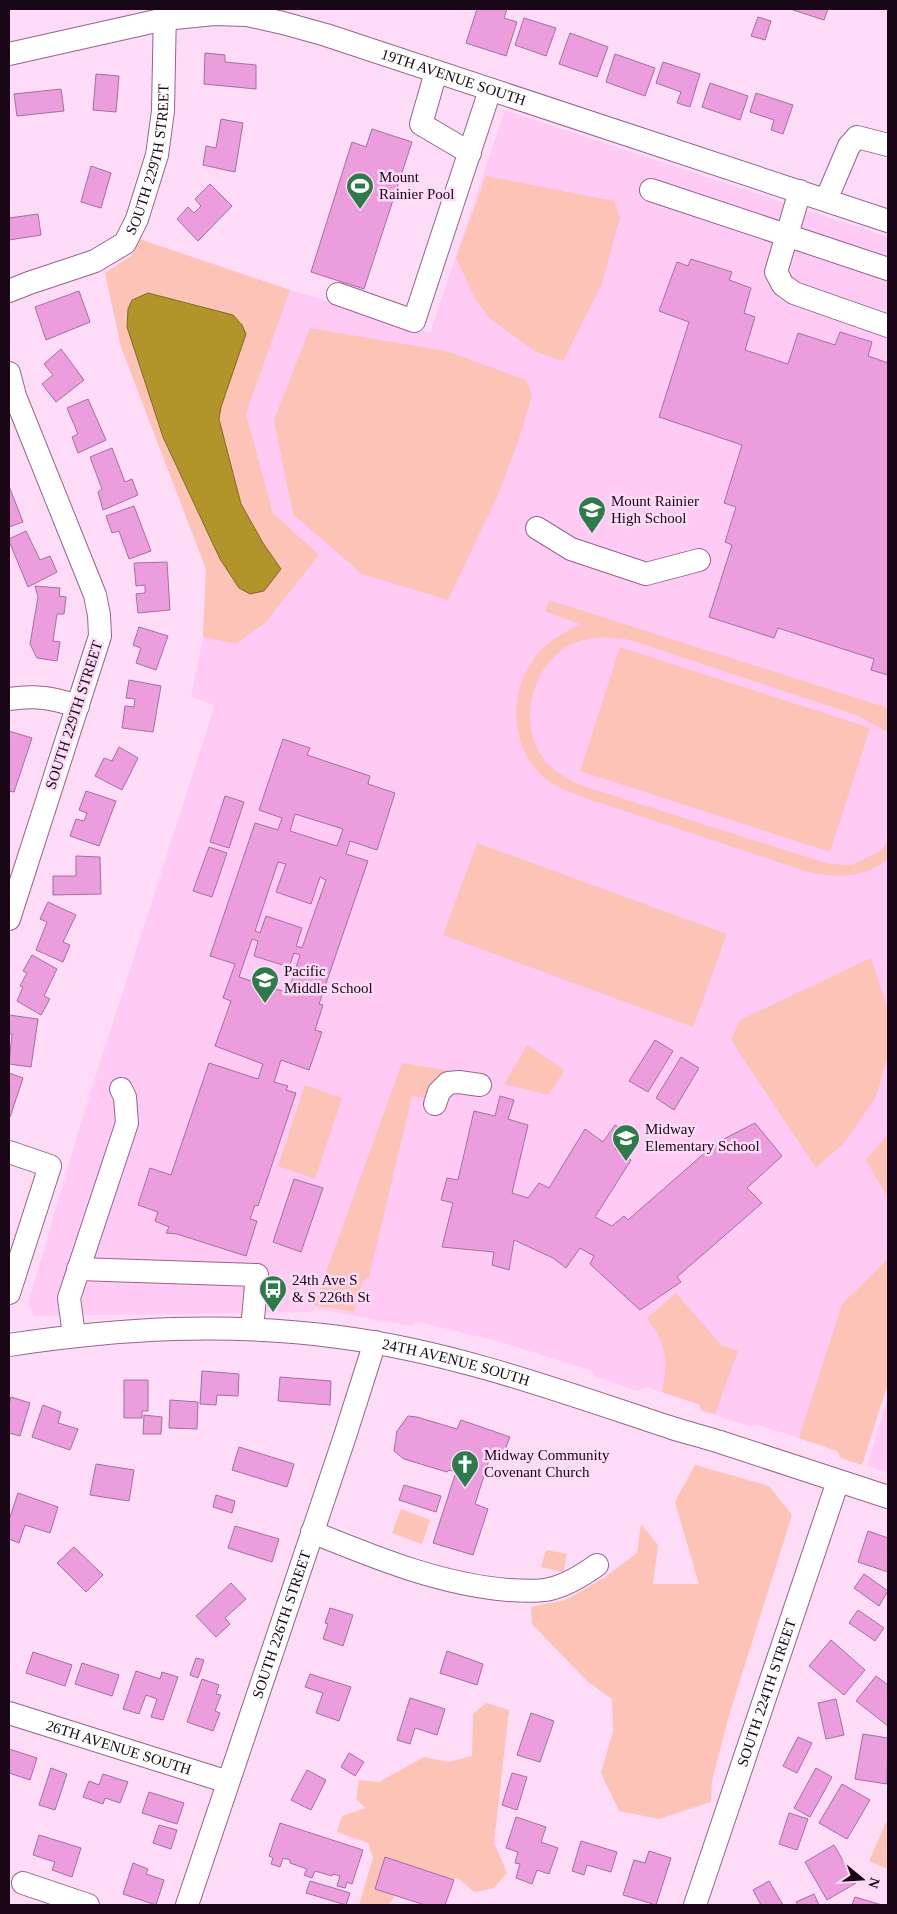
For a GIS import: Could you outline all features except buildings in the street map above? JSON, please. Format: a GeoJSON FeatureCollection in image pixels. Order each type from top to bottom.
{"type":"FeatureCollection","features":[{"type":"Feature","properties":{"kind":"street","name":"19TH AVENUE SOUTH"},"geometry":{"type":"LineString","coordinates":[[9,54],[165,14],[247,15],[326,35],[888,221]]}},
{"type":"Feature","properties":{"kind":"street","name":"SOUTH 229TH STREET"},"geometry":{"type":"LineString","coordinates":[[9,291],[95,261],[125,243],[137,219],[157,155],[163,110],[165,14]]}},
{"type":"Feature","properties":{"kind":"street"},"geometry":{"type":"LineString","coordinates":[[436,72],[422,124],[470,153]]}},
{"type":"Feature","properties":{"kind":"street"},"geometry":{"type":"LineString","coordinates":[[338,294],[414,321],[490,90]]}},
{"type":"Feature","properties":{"kind":"street"},"geometry":{"type":"LineString","coordinates":[[826,200],[849,146],[857,136],[888,145]]}},
{"type":"Feature","properties":{"kind":"street"},"geometry":{"type":"LineString","coordinates":[[650,190],[888,269]]}},
{"type":"Feature","properties":{"kind":"street"},"geometry":{"type":"LineString","coordinates":[[800,191],[776,272],[783,285],[794,293],[888,326]]}},
{"type":"Feature","properties":{"kind":"street","name":"SOUTH 229TH STREET"},"geometry":{"type":"LineString","coordinates":[[9,372],[15,396],[95,595],[99,615],[100,636],[9,919]]}},
{"type":"Feature","properties":{"kind":"street"},"geometry":{"type":"LineString","coordinates":[[537,528],[571,549],[646,574],[699,560]]}},
{"type":"Feature","properties":{"kind":"street"},"geometry":{"type":"LineString","coordinates":[[9,699],[29,696],[48,697],[78,706]]}},
{"type":"Feature","properties":{"kind":"street"},"geometry":{"type":"LineString","coordinates":[[435,1104],[439,1092],[448,1083],[459,1082],[480,1085]]}},
{"type":"Feature","properties":{"kind":"street"},"geometry":{"type":"LineString","coordinates":[[74,1335],[69,1298],[126,1123],[124,1097],[121,1089]]}},
{"type":"Feature","properties":{"kind":"street"},"geometry":{"type":"LineString","coordinates":[[9,1152],[50,1166],[9,1293]]}},
{"type":"Feature","properties":{"kind":"street"},"geometry":{"type":"LineString","coordinates":[[78,1269],[258,1275],[252,1329]]}},
{"type":"Feature","properties":{"kind":"street","name":"24TH AVENUE SOUTH"},"geometry":{"type":"LineString","coordinates":[[9,1345],[74,1335],[167,1328],[252,1329],[306,1333],[375,1342],[443,1356],[510,1375],[888,1497]]}},
{"type":"Feature","properties":{"kind":"street","name":"SOUTH 226TH STREET"},"geometry":{"type":"LineString","coordinates":[[187,1905],[375,1342]]}},
{"type":"Feature","properties":{"kind":"street","name":"SOUTH 224TH STREET"},"geometry":{"type":"LineString","coordinates":[[695,1905],[838,1481]]}},
{"type":"Feature","properties":{"kind":"street"},"geometry":{"type":"LineString","coordinates":[[312,1532],[407,1569],[473,1586],[526,1591],[550,1589],[577,1578],[597,1566]]}},
{"type":"Feature","properties":{"kind":"street","name":"26TH AVENUE SOUTH"},"geometry":{"type":"LineString","coordinates":[[9,1713],[228,1782]]}},
{"type":"Feature","properties":{"kind":"street"},"geometry":{"type":"LineString","coordinates":[[23,1883],[88,1905]]}},
{"type":"Feature","properties":{"kind":"shaded area"},"geometry":{"type":"Polygon","coordinates":[[[505,110],[888,237],[888,1379],[841,1458],[837,1450],[758,1425],[751,1427],[701,1411],[699,1405],[646,1387],[638,1391],[595,1376],[592,1371],[501,1342],[418,1322],[412,1326],[315,1309],[310,1312],[34,1316],[28,1304],[81,1122],[215,705],[191,697],[203,637],[236,644],[319,556],[273,513],[246,414],[290,290],[430,333],[505,110]]]}},
{"type":"Feature","properties":{"kind":"shaded area"},"geometry":{"type":"Polygon","coordinates":[[[486,176],[614,201],[620,218],[601,286],[563,361],[536,352],[489,318],[475,298],[456,258],[486,176]]]}},
{"type":"Feature","properties":{"kind":"shaded area"},"geometry":{"type":"Polygon","coordinates":[[[139,239],[290,290],[246,414],[273,513],[319,555],[265,623],[236,644],[203,637],[206,569],[121,347],[105,273],[131,256],[139,239]],[[149,293],[132,300],[163,437],[281,569],[263,543],[241,504],[219,419],[233,315],[149,293]]]}},
{"type":"Feature","properties":{"kind":"shaded area"},"geometry":{"type":"Polygon","coordinates":[[[148,293],[233,315],[242,325],[246,334],[221,407],[219,419],[241,504],[263,543],[281,569],[264,591],[250,594],[239,588],[220,559],[163,437],[127,327],[128,309],[132,300],[148,293]]]}},
{"type":"Feature","properties":{"kind":"shaded area"},"geometry":{"type":"Polygon","coordinates":[[[310,328],[446,351],[526,380],[532,395],[519,439],[498,495],[448,600],[362,574],[293,514],[274,420],[310,328]]]}},
{"type":"Feature","properties":{"kind":"shaded area"},"geometry":{"type":"Polygon","coordinates":[[[549,600],[888,708],[888,732],[856,715],[630,640],[607,637],[592,638],[570,645],[557,654],[538,679],[533,694],[530,710],[534,741],[545,761],[554,770],[583,786],[829,864],[852,865],[879,852],[888,842],[888,859],[868,871],[848,876],[805,871],[582,797],[560,788],[547,780],[533,766],[523,749],[516,711],[519,691],[525,673],[536,656],[553,639],[580,624],[545,611],[549,600]]]}},
{"type":"Feature","properties":{"kind":"shaded area"},"geometry":{"type":"Polygon","coordinates":[[[620,647],[870,728],[830,852],[580,771],[620,647]]]}},
{"type":"Feature","properties":{"kind":"shaded area"},"geometry":{"type":"Polygon","coordinates":[[[477,843],[727,934],[693,1027],[443,935],[477,843]]]}},
{"type":"Feature","properties":{"kind":"shaded area"},"geometry":{"type":"Polygon","coordinates":[[[871,958],[887,1007],[888,1055],[876,1097],[844,1143],[816,1168],[731,1040],[740,1020],[871,958]]]}},
{"type":"Feature","properties":{"kind":"shaded area"},"geometry":{"type":"Polygon","coordinates":[[[527,1045],[565,1070],[548,1095],[504,1084],[527,1045]]]}},
{"type":"Feature","properties":{"kind":"shaded area"},"geometry":{"type":"Polygon","coordinates":[[[402,1063],[451,1071],[439,1077],[426,1098],[412,1096],[369,1277],[362,1282],[354,1312],[314,1305],[402,1063]]]}},
{"type":"Feature","properties":{"kind":"shaded area"},"geometry":{"type":"Polygon","coordinates":[[[305,1085],[342,1098],[315,1179],[278,1166],[305,1085]]]}},
{"type":"Feature","properties":{"kind":"shaded area"},"geometry":{"type":"Polygon","coordinates":[[[888,1134],[888,1198],[866,1160],[888,1134]]]}},
{"type":"Feature","properties":{"kind":"shaded area"},"geometry":{"type":"Polygon","coordinates":[[[888,1259],[888,1383],[862,1465],[841,1458],[837,1451],[799,1438],[842,1304],[888,1259]]]}},
{"type":"Feature","properties":{"kind":"shaded area"},"geometry":{"type":"Polygon","coordinates":[[[676,1293],[721,1345],[738,1351],[715,1414],[702,1410],[699,1404],[662,1392],[665,1370],[664,1353],[662,1345],[647,1318],[676,1293]]]}},
{"type":"Feature","properties":{"kind":"shaded area"},"geometry":{"type":"Polygon","coordinates":[[[888,1397],[888,1473],[867,1466],[888,1397]]]}},
{"type":"Feature","properties":{"kind":"shaded area"},"geometry":{"type":"Polygon","coordinates":[[[695,1465],[769,1486],[792,1515],[729,1715],[712,1781],[711,1802],[659,1819],[619,1811],[601,1773],[613,1731],[612,1699],[588,1682],[532,1624],[531,1607],[566,1600],[604,1578],[637,1553],[641,1524],[658,1545],[653,1584],[699,1584],[675,1502],[695,1465]]]}},
{"type":"Feature","properties":{"kind":"shaded area"},"geometry":{"type":"Polygon","coordinates":[[[401,1509],[430,1520],[422,1544],[392,1533],[401,1509]]]}},
{"type":"Feature","properties":{"kind":"shaded area"},"geometry":{"type":"Polygon","coordinates":[[[546,1550],[567,1554],[563,1572],[541,1567],[546,1550]]]}},
{"type":"Feature","properties":{"kind":"shaded area"},"geometry":{"type":"Polygon","coordinates":[[[486,1703],[509,1710],[494,1843],[507,1873],[494,1888],[474,1892],[458,1878],[431,1884],[409,1871],[391,1902],[387,1905],[359,1905],[373,1858],[368,1843],[337,1832],[342,1816],[366,1808],[356,1799],[359,1780],[379,1782],[424,1757],[449,1762],[472,1756],[473,1714],[486,1703]]]}},
{"type":"Feature","properties":{"kind":"shaded area"},"geometry":{"type":"Polygon","coordinates":[[[888,1818],[888,1869],[869,1861],[888,1818]]]}},
{"type":"Feature","properties":{"kind":"place","name":"Mount Rainier Pool"},"geometry":{"type":"Point","coordinates":[360,210]}},
{"type":"Feature","properties":{"kind":"place","name":"Mount Rainier High School"},"geometry":{"type":"Point","coordinates":[592,534]}},
{"type":"Feature","properties":{"kind":"place","name":"Pacific Middle School"},"geometry":{"type":"Point","coordinates":[265,1004]}},
{"type":"Feature","properties":{"kind":"place","name":"Midway Elementary School"},"geometry":{"type":"Point","coordinates":[626,1162]}},
{"type":"Feature","properties":{"kind":"place","name":"24th Ave S & S 226th St"},"geometry":{"type":"Point","coordinates":[273,1313]}},
{"type":"Feature","properties":{"kind":"place","name":"Midway Community Covenant Church"},"geometry":{"type":"Point","coordinates":[465,1488]}}]}
